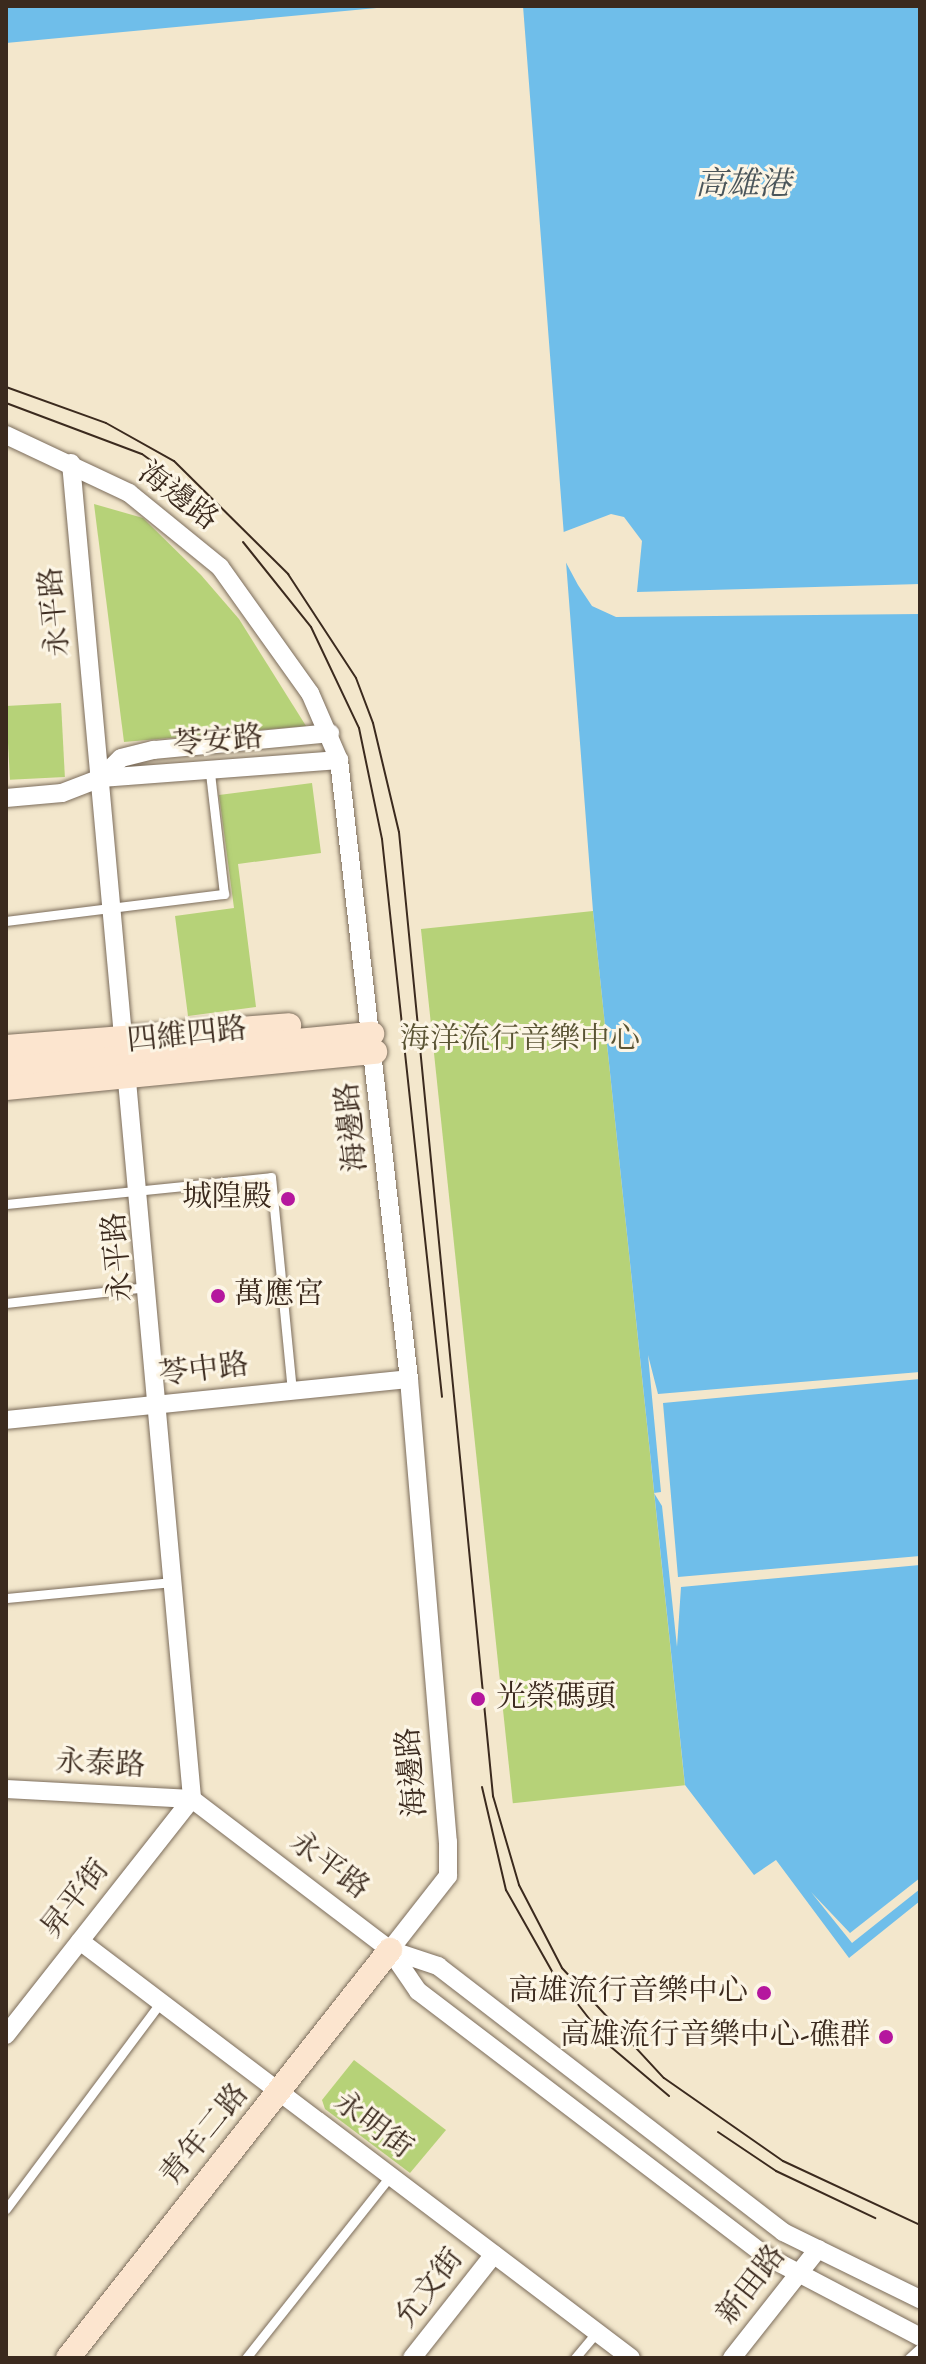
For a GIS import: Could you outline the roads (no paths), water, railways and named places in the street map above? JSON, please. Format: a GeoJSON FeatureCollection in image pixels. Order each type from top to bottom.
{"type":"FeatureCollection","features":[{"type":"Feature","properties":{"kind":"street","name":"海邊路"},"geometry":{"type":"LineString","coordinates":[[6,435],[129,493],[220,567],[283,650],[330,733],[339,760],[373,1035],[409,1379],[448,1876],[390,1950]]}},
{"type":"Feature","properties":{"kind":"street","name":"永平路"},"geometry":{"type":"LineString","coordinates":[[71,463],[111,906],[151,1287],[192,1799],[390,1950]]}},
{"type":"Feature","properties":{"kind":"street","name":"苓安路"},"geometry":{"type":"LineString","coordinates":[[101,778],[121,758],[154,750],[330,733]]}},
{"type":"Feature","properties":{"kind":"street","name":"苓安路"},"geometry":{"type":"LineString","coordinates":[[6,798],[62,793],[101,778],[210,773],[339,760]]}},
{"type":"Feature","properties":{"kind":"street","name":"四維四路"},"geometry":{"type":"LineString","coordinates":[[6,1069],[373,1035]]}},
{"type":"Feature","properties":{"kind":"street","name":"四維四路"},"geometry":{"type":"LineString","coordinates":[[6,1088],[128,1057],[373,1035]]}},
{"type":"Feature","properties":{"kind":"street","name":"四維四路"},"geometry":{"type":"LineString","coordinates":[[6,1047],[128,1057]]}},
{"type":"Feature","properties":{"kind":"street","name":"苓中路"},"geometry":{"type":"LineString","coordinates":[[6,1420],[409,1379]]}},
{"type":"Feature","properties":{"kind":"street","name":"永泰路"},"geometry":{"type":"LineString","coordinates":[[6,1789],[192,1799]]}},
{"type":"Feature","properties":{"kind":"street","name":"昇平街"},"geometry":{"type":"LineString","coordinates":[[6,2035],[192,1799]]}},
{"type":"Feature","properties":{"kind":"street","name":"永明街"},"geometry":{"type":"LineString","coordinates":[[80,1941],[631,2358]]}},
{"type":"Feature","properties":{"kind":"street","name":"青年二路"},"geometry":{"type":"LineString","coordinates":[[68,2358],[281,2093],[390,1950]]}},
{"type":"Feature","properties":{"kind":"street"},"geometry":{"type":"LineString","coordinates":[[390,1950],[438,1966],[667,2147],[818,2249],[920,2299]]}},
{"type":"Feature","properties":{"kind":"street"},"geometry":{"type":"LineString","coordinates":[[390,1950],[418,1991],[798,2274],[920,2337]]}},
{"type":"Feature","properties":{"kind":"street","name":"新田路"},"geometry":{"type":"LineString","coordinates":[[732,2358],[818,2249]]}},
{"type":"Feature","properties":{"kind":"street","name":"允文街"},"geometry":{"type":"LineString","coordinates":[[412,2358],[494,2254]]}},
{"type":"Feature","properties":{"kind":"lane"},"geometry":{"type":"LineString","coordinates":[[6,921],[224,894],[210,773]]}},
{"type":"Feature","properties":{"kind":"lane"},"geometry":{"type":"LineString","coordinates":[[6,1204],[271,1177],[292,1390]]}},
{"type":"Feature","properties":{"kind":"lane"},"geometry":{"type":"LineString","coordinates":[[6,1303],[151,1287]]}},
{"type":"Feature","properties":{"kind":"lane"},"geometry":{"type":"LineString","coordinates":[[6,1598],[176,1582]]}},
{"type":"Feature","properties":{"kind":"lane"},"geometry":{"type":"LineString","coordinates":[[6,2209],[161,2002]]}},
{"type":"Feature","properties":{"kind":"lane"},"geometry":{"type":"LineString","coordinates":[[246,2358],[390,2176]]}},
{"type":"Feature","properties":{"kind":"lane"},"geometry":{"type":"LineString","coordinates":[[575,2358],[597,2332]]}},
{"type":"Feature","properties":{"kind":"lane"},"geometry":{"type":"LineString","coordinates":[[909,2358],[920,2348]]}},
{"type":"Feature","properties":{"kind":"water"},"geometry":{"type":"Polygon","coordinates":[[[6,6],[398,6],[6,43],[6,6]]]}},
{"type":"Feature","properties":{"kind":"water","name":"高雄港"},"geometry":{"type":"Polygon","coordinates":[[[523,6],[920,6],[920,1901],[849,1958],[776,1860],[754,1875],[685,1785],[593,911],[523,6]]]}},
{"type":"Feature","properties":{"kind":"tram line"},"geometry":{"type":"LineString","coordinates":[[6,387],[106,423],[174,461],[288,574],[356,678],[373,723],[399,832],[493,1796],[519,1885],[562,1968],[664,2078],[783,2161],[920,2225]]}},
{"type":"Feature","properties":{"kind":"tram line"},"geometry":{"type":"LineString","coordinates":[[6,403],[142,454],[189,488]]}},
{"type":"Feature","properties":{"kind":"tram line"},"geometry":{"type":"LineString","coordinates":[[243,542],[311,627],[359,728],[382,839],[442,1397]]}},
{"type":"Feature","properties":{"kind":"tram line"},"geometry":{"type":"LineString","coordinates":[[482,1787],[506,1890],[554,1975]]}},
{"type":"Feature","properties":{"kind":"tram line"},"geometry":{"type":"LineString","coordinates":[[577,2003],[611,2047],[669,2096]]}},
{"type":"Feature","properties":{"kind":"tram line"},"geometry":{"type":"LineString","coordinates":[[718,2132],[776,2171],[875,2218]]}},
{"type":"Feature","properties":{"kind":"place","name":"城隍殿"},"geometry":{"type":"Point","coordinates":[288,1199]}},
{"type":"Feature","properties":{"kind":"place","name":"萬應宮"},"geometry":{"type":"Point","coordinates":[218,1296]}},
{"type":"Feature","properties":{"kind":"place","name":"光榮碼頭"},"geometry":{"type":"Point","coordinates":[478,1699]}},
{"type":"Feature","properties":{"kind":"place","name":"高雄流行音樂中心"},"geometry":{"type":"Point","coordinates":[764,1993]}},
{"type":"Feature","properties":{"kind":"place","name":"高雄流行音樂中心-礁群"},"geometry":{"type":"Point","coordinates":[886,2037]}},
{"type":"Feature","properties":{"kind":"park label","name":"海洋流行音樂中心"},"geometry":{"type":"Point","coordinates":[520,1041]}}]}
